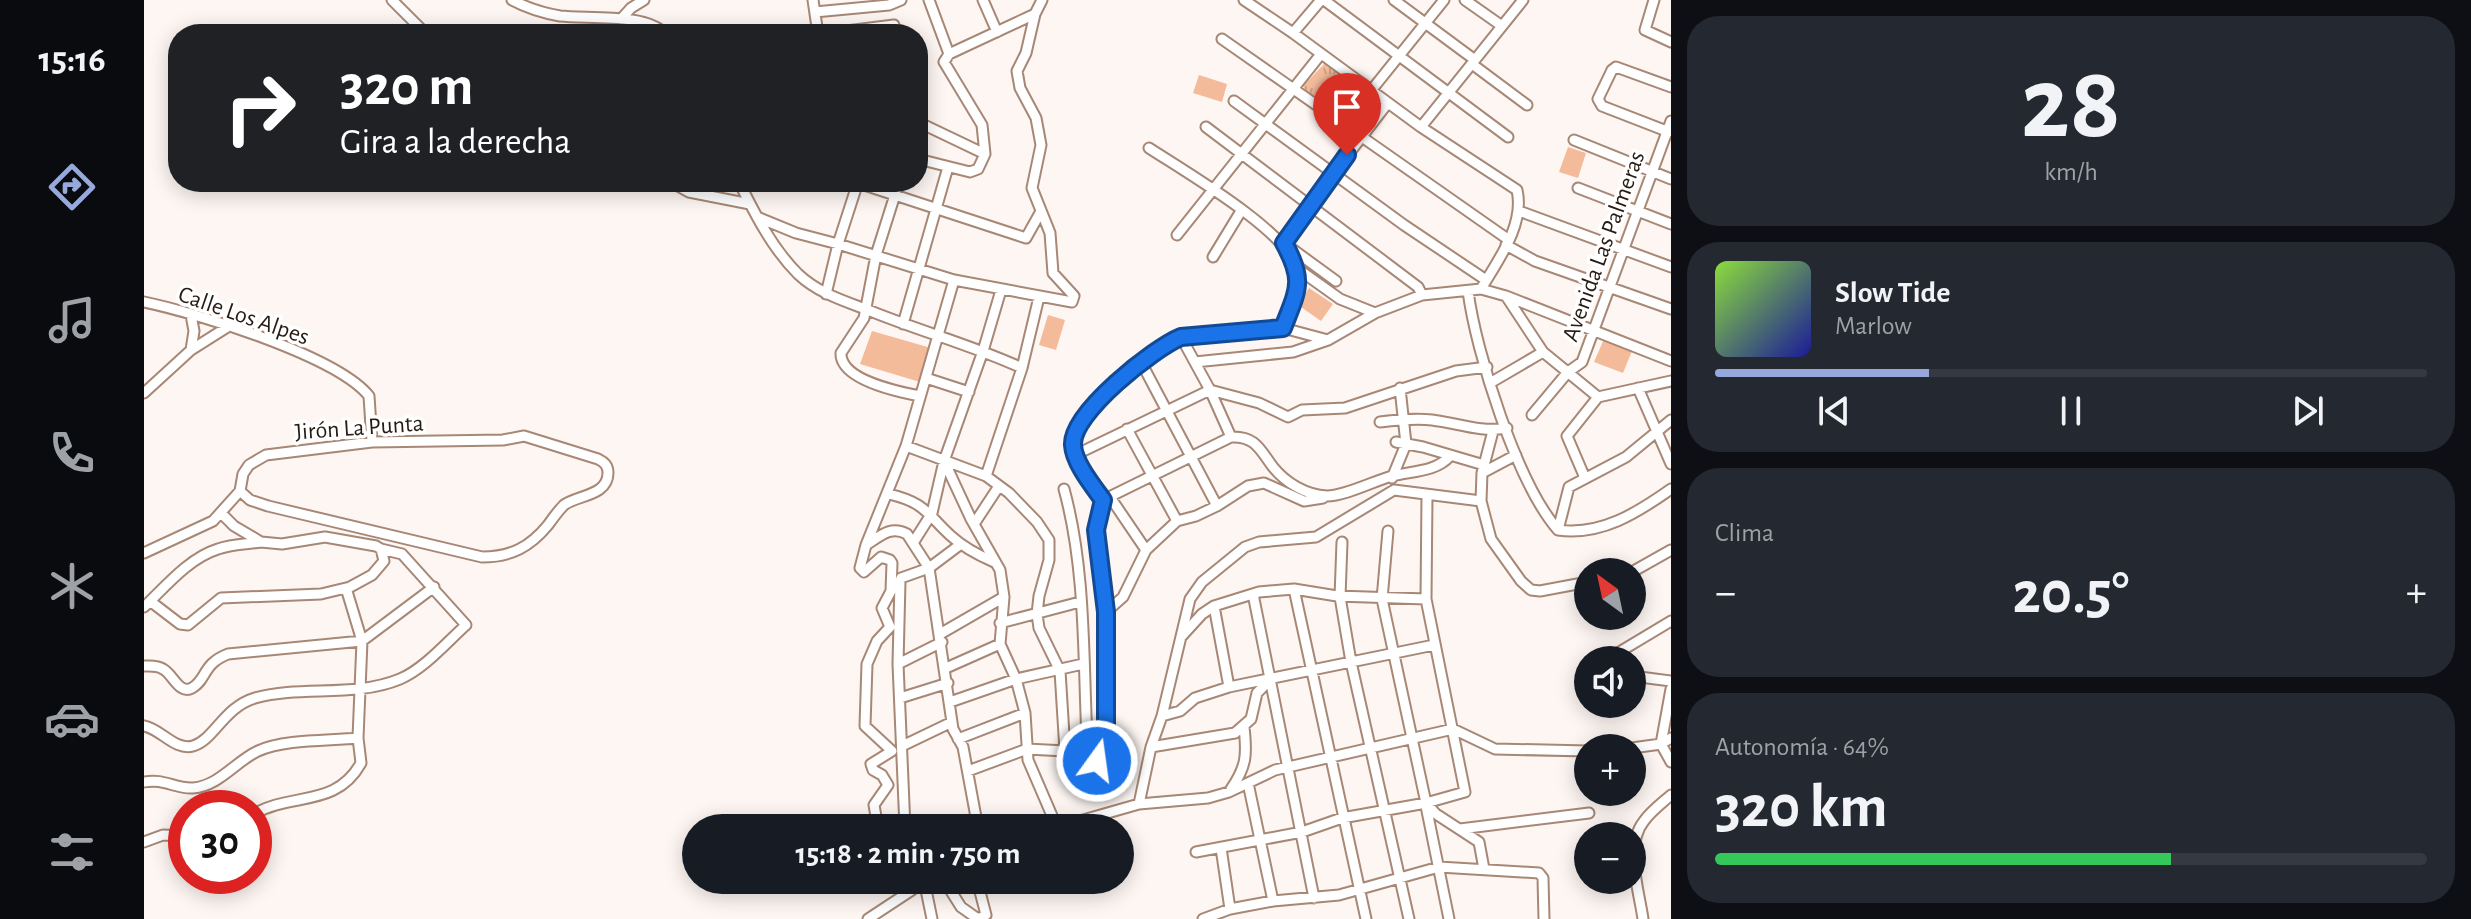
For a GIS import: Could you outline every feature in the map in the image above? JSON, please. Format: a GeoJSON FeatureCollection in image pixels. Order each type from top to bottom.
{"type":"FeatureCollection","features":[{"type":"Feature","properties":{"kind":"street"},"geometry":{"type":"LineString","coordinates":[[392,0],[416,24]]}},
{"type":"Feature","properties":{"kind":"street"},"geometry":{"type":"LineString","coordinates":[[621,19],[628,4],[644,0]]}},
{"type":"Feature","properties":{"kind":"street"},"geometry":{"type":"LineString","coordinates":[[813,0],[818,24]]}},
{"type":"Feature","properties":{"kind":"street"},"geometry":{"type":"LineString","coordinates":[[815,12],[901,0]]}},
{"type":"Feature","properties":{"kind":"street"},"geometry":{"type":"LineString","coordinates":[[929,0],[949,54]]}},
{"type":"Feature","properties":{"kind":"street"},"geometry":{"type":"LineString","coordinates":[[983,0],[997,32]]}},
{"type":"Feature","properties":{"kind":"street"},"geometry":{"type":"LineString","coordinates":[[1030,0],[1036,13]]}},
{"type":"Feature","properties":{"kind":"street"},"geometry":{"type":"LineString","coordinates":[[757,217],[796,233],[954,280],[1069,303],[1074,296],[1053,273],[1050,233],[1032,188],[1041,145],[1036,118],[1020,88],[1017,71],[1026,53],[1042,0]]}},
{"type":"Feature","properties":{"kind":"street"},"geometry":{"type":"LineString","coordinates":[[1195,362],[1293,352],[1328,340],[1375,313],[1422,295],[1468,291],[1484,285],[1508,243],[1519,211],[1518,193],[1514,187],[1387,104],[1244,0]]}},
{"type":"Feature","properties":{"kind":"street"},"geometry":{"type":"LineString","coordinates":[[1293,33],[1322,0],[1508,137]]}},
{"type":"Feature","properties":{"kind":"street"},"geometry":{"type":"LineString","coordinates":[[1394,0],[1527,105]]}},
{"type":"Feature","properties":{"kind":"street"},"geometry":{"type":"LineString","coordinates":[[1370,92],[1444,0]]}},
{"type":"Feature","properties":{"kind":"street"},"geometry":{"type":"LineString","coordinates":[[1465,0],[1502,26]]}},
{"type":"Feature","properties":{"kind":"street"},"geometry":{"type":"LineString","coordinates":[[1421,127],[1523,0]]}},
{"type":"Feature","properties":{"kind":"street"},"geometry":{"type":"LineString","coordinates":[[1654,0],[1645,30],[1671,42]]}},
{"type":"Feature","properties":{"kind":"street"},"geometry":{"type":"LineString","coordinates":[[515,1],[527,8],[557,15],[621,19],[646,24]]}},
{"type":"Feature","properties":{"kind":"street"},"geometry":{"type":"LineString","coordinates":[[888,2],[892,24]]}},
{"type":"Feature","properties":{"kind":"street"},"geometry":{"type":"LineString","coordinates":[[928,162],[970,172],[978,169],[985,154],[982,125],[943,65],[949,54],[1036,13]]}},
{"type":"Feature","properties":{"kind":"street"},"geometry":{"type":"LineString","coordinates":[[1222,39],[1535,261],[1671,309]]}},
{"type":"Feature","properties":{"kind":"street"},"geometry":{"type":"LineString","coordinates":[[1177,235],[1321,54]]}},
{"type":"Feature","properties":{"kind":"street"},"geometry":{"type":"LineString","coordinates":[[1669,132],[1602,106],[1598,99],[1616,67],[1671,87]]}},
{"type":"Feature","properties":{"kind":"street"},"geometry":{"type":"LineString","coordinates":[[1234,101],[1484,285],[1671,361]]}},
{"type":"Feature","properties":{"kind":"street"},"geometry":{"type":"LineString","coordinates":[[1284,243],[1387,104]]}},
{"type":"Feature","properties":{"kind":"street","name":"Avenida Las Palmeras"},"geometry":{"type":"LineString","coordinates":[[1532,415],[1568,372],[1582,362],[1671,121]]}},
{"type":"Feature","properties":{"kind":"street"},"geometry":{"type":"LineString","coordinates":[[928,127],[985,154]]}},
{"type":"Feature","properties":{"kind":"street"},"geometry":{"type":"LineString","coordinates":[[1206,127],[1418,287],[1422,295]]}},
{"type":"Feature","properties":{"kind":"street"},"geometry":{"type":"LineString","coordinates":[[1574,140],[1671,179]]}},
{"type":"Feature","properties":{"kind":"street"},"geometry":{"type":"LineString","coordinates":[[1149,148],[1213,190],[1336,281]]}},
{"type":"Feature","properties":{"kind":"street"},"geometry":{"type":"LineString","coordinates":[[903,324],[948,167]]}},
{"type":"Feature","properties":{"kind":"street"},"geometry":{"type":"LineString","coordinates":[[1578,188],[1671,224]]}},
{"type":"Feature","properties":{"kind":"street"},"geometry":{"type":"LineString","coordinates":[[694,192],[750,204]]}},
{"type":"Feature","properties":{"kind":"street"},"geometry":{"type":"LineString","coordinates":[[744,192],[757,217],[799,274],[826,294],[1022,368]]}},
{"type":"Feature","properties":{"kind":"street"},"geometry":{"type":"LineString","coordinates":[[826,294],[854,192]]}},
{"type":"Feature","properties":{"kind":"street"},"geometry":{"type":"LineString","coordinates":[[886,192],[1026,238],[1040,213]]}},
{"type":"Feature","properties":{"kind":"street"},"geometry":{"type":"LineString","coordinates":[[896,192],[876,255],[864,318],[841,353],[843,365],[887,389],[920,396]]}},
{"type":"Feature","properties":{"kind":"street"},"geometry":{"type":"LineString","coordinates":[[1213,257],[1241,211]]}},
{"type":"Feature","properties":{"kind":"street"},"geometry":{"type":"LineString","coordinates":[[1519,211],[1671,267]]}},
{"type":"Feature","properties":{"kind":"street"},"geometry":{"type":"LineString","coordinates":[[1284,243],[1298,269],[1340,299],[1375,313]]}},
{"type":"Feature","properties":{"kind":"street"},"geometry":{"type":"LineString","coordinates":[[1283,328],[1297,291],[1298,269]]}},
{"type":"Feature","properties":{"kind":"street"},"geometry":{"type":"LineString","coordinates":[[876,814],[874,805],[888,785],[871,764],[890,753],[892,748],[865,726],[867,664],[877,641],[890,627],[882,608],[891,591],[892,563],[881,557],[869,570],[862,571],[860,568],[866,545],[906,446],[954,280]]}},
{"type":"Feature","properties":{"kind":"street"},"geometry":{"type":"LineString","coordinates":[[913,543],[932,513],[944,461],[1001,290]]}},
{"type":"Feature","properties":{"kind":"street"},"geometry":{"type":"LineString","coordinates":[[1468,291],[1490,383],[1516,455],[1558,530]]}},
{"type":"Feature","properties":{"kind":"street"},"geometry":{"type":"LineString","coordinates":[[1506,296],[1543,352],[1598,397]]}},
{"type":"Feature","properties":{"kind":"street"},"geometry":{"type":"LineString","coordinates":[[986,476],[1022,368],[1039,297]]}},
{"type":"Feature","properties":{"kind":"street","name":"Calle Los Alpes"},"geometry":{"type":"LineString","coordinates":[[144,302],[268,339],[350,378],[369,396],[372,442]]}},
{"type":"Feature","properties":{"kind":"street"},"geometry":{"type":"LineString","coordinates":[[191,315],[194,331],[191,350]]}},
{"type":"Feature","properties":{"kind":"street"},"geometry":{"type":"LineString","coordinates":[[144,393],[191,350],[229,326]]}},
{"type":"Feature","properties":{"kind":"street"},"geometry":{"type":"LineString","coordinates":[[1146,550],[1075,455],[1074,437],[1085,414],[1141,362],[1181,337],[1283,328],[1328,340]]}},
{"type":"Feature","properties":{"kind":"street"},"geometry":{"type":"LineString","coordinates":[[1181,337],[1231,437]]}},
{"type":"Feature","properties":{"kind":"street"},"geometry":{"type":"LineString","coordinates":[[1490,383],[1543,352]]}},
{"type":"Feature","properties":{"kind":"street"},"geometry":{"type":"LineString","coordinates":[[1141,362],[1217,506]]}},
{"type":"Feature","properties":{"kind":"street"},"geometry":{"type":"LineString","coordinates":[[1075,455],[1210,390],[1259,403],[1288,417],[1312,408],[1345,408],[1456,371],[1487,367]]}},
{"type":"Feature","properties":{"kind":"street"},"geometry":{"type":"LineString","coordinates":[[926,378],[969,392]]}},
{"type":"Feature","properties":{"kind":"street"},"geometry":{"type":"LineString","coordinates":[[1585,478],[1567,436],[1598,397],[1671,381]]}},
{"type":"Feature","properties":{"kind":"street"},"geometry":{"type":"LineString","coordinates":[[1394,490],[1392,476],[1405,419],[1400,388]]}},
{"type":"Feature","properties":{"kind":"street"},"geometry":{"type":"LineString","coordinates":[[1638,388],[1671,464]]}},
{"type":"Feature","properties":{"kind":"street"},"geometry":{"type":"LineString","coordinates":[[1380,422],[1434,420],[1493,431],[1507,428]]}},
{"type":"Feature","properties":{"kind":"street"},"geometry":{"type":"LineString","coordinates":[[1558,530],[1569,487],[1626,457],[1671,420]]}},
{"type":"Feature","properties":{"kind":"street"},"geometry":{"type":"LineString","coordinates":[[1127,429],[1177,521]]}},
{"type":"Feature","properties":{"kind":"street"},"geometry":{"type":"LineString","coordinates":[[1493,431],[1483,469],[1481,501],[1489,535],[1528,588],[1537,591],[1574,584]]}},
{"type":"Feature","properties":{"kind":"street","name":"Jirón La Punta"},"geometry":{"type":"LineString","coordinates":[[144,553],[213,521],[240,491],[249,465],[266,455],[372,442],[503,440],[524,436],[598,459],[607,466],[608,474],[605,483],[594,493],[561,508],[528,546],[498,557],[482,557],[268,506],[250,500],[240,491]]}},
{"type":"Feature","properties":{"kind":"street"},"geometry":{"type":"LineString","coordinates":[[906,446],[986,476],[1037,522],[1049,540],[1049,560],[1039,596],[1039,628],[1060,671],[1065,751],[1069,756],[1083,761],[1097,761],[1106,752],[1106,612],[1096,530],[1107,498],[1231,437],[1240,437],[1263,449],[1273,468],[1290,484],[1329,496]]}},
{"type":"Feature","properties":{"kind":"street"},"geometry":{"type":"LineString","coordinates":[[1401,443],[1450,456],[1483,469],[1516,455]]}},
{"type":"Feature","properties":{"kind":"street"},"geometry":{"type":"LineString","coordinates":[[1106,612],[1123,597],[1146,550],[1177,521],[1217,506],[1248,486],[1264,483],[1304,501],[1437,466],[1450,456]]}},
{"type":"Feature","properties":{"kind":"street"},"geometry":{"type":"LineString","coordinates":[[944,461],[1000,570],[1004,597],[1000,644],[1016,679],[1025,713],[1028,760],[1056,825],[1062,826],[1139,804],[1208,798],[1229,792],[1275,770],[1453,729],[1495,749],[1574,751]]}},
{"type":"Feature","properties":{"kind":"street"},"geometry":{"type":"LineString","coordinates":[[974,524],[999,486]]}},
{"type":"Feature","properties":{"kind":"street"},"geometry":{"type":"LineString","coordinates":[[1064,489],[1074,524],[1080,602],[1087,739],[1083,761]]}},
{"type":"Feature","properties":{"kind":"street"},"geometry":{"type":"LineString","coordinates":[[1558,530],[1577,532],[1606,525],[1648,505],[1671,489]]}},
{"type":"Feature","properties":{"kind":"street"},"geometry":{"type":"LineString","coordinates":[[1139,804],[1190,599],[1202,582],[1245,547],[1259,542],[1316,537],[1394,490],[1481,501]]}},
{"type":"Feature","properties":{"kind":"street"},"geometry":{"type":"LineString","coordinates":[[889,494],[910,500],[932,513],[949,535],[971,552],[996,563]]}},
{"type":"Feature","properties":{"kind":"street"},"geometry":{"type":"LineString","coordinates":[[1196,852],[1302,832],[1342,818],[1426,803],[1465,792],[1426,599],[1427,496]]}},
{"type":"Feature","properties":{"kind":"street"},"geometry":{"type":"LineString","coordinates":[[221,513],[234,526],[261,542]]}},
{"type":"Feature","properties":{"kind":"street"},"geometry":{"type":"LineString","coordinates":[[866,545],[879,535],[898,530],[907,534],[929,568],[952,722],[963,747],[976,814]]}},
{"type":"Feature","properties":{"kind":"street"},"geometry":{"type":"LineString","coordinates":[[1388,531],[1382,599],[1449,919]]}},
{"type":"Feature","properties":{"kind":"street"},"geometry":{"type":"LineString","coordinates":[[144,726],[181,747],[193,746],[210,733],[228,712],[255,698],[360,688],[401,679],[466,625],[402,554],[376,546],[325,537],[282,544],[261,542],[220,548],[193,561],[147,604],[180,624],[188,625],[221,598],[321,594],[346,588],[372,575],[384,561],[381,549]]}},
{"type":"Feature","properties":{"kind":"street"},"geometry":{"type":"LineString","coordinates":[[1342,542],[1340,597],[1351,662],[1409,919]]}},
{"type":"Feature","properties":{"kind":"street"},"geometry":{"type":"LineString","coordinates":[[904,814],[898,664],[900,581],[929,568],[961,544]]}},
{"type":"Feature","properties":{"kind":"street"},"geometry":{"type":"LineString","coordinates":[[1646,564],[1671,550]]}},
{"type":"Feature","properties":{"kind":"street"},"geometry":{"type":"LineString","coordinates":[[144,666],[163,668],[182,689],[189,690],[195,687],[211,662],[228,654],[362,641],[434,587]]}},
{"type":"Feature","properties":{"kind":"street"},"geometry":{"type":"LineString","coordinates":[[272,805],[336,790],[348,782],[361,763],[358,738],[362,641],[346,588]]}},
{"type":"Feature","properties":{"kind":"street"},"geometry":{"type":"LineString","coordinates":[[1180,638],[1214,606],[1253,594],[1294,589],[1340,597],[1426,599]]}},
{"type":"Feature","properties":{"kind":"street"},"geometry":{"type":"LineString","coordinates":[[1294,589],[1366,919]]}},
{"type":"Feature","properties":{"kind":"street"},"geometry":{"type":"LineString","coordinates":[[1253,594],[1314,898]]}},
{"type":"Feature","properties":{"kind":"street"},"geometry":{"type":"LineString","coordinates":[[898,664],[1004,597]]}},
{"type":"Feature","properties":{"kind":"street"},"geometry":{"type":"LineString","coordinates":[[1000,623],[1080,602]]}},
{"type":"Feature","properties":{"kind":"street"},"geometry":{"type":"LineString","coordinates":[[1214,606],[1229,687]]}},
{"type":"Feature","properties":{"kind":"street"},"geometry":{"type":"LineString","coordinates":[[1629,646],[1671,621]]}},
{"type":"Feature","properties":{"kind":"street"},"geometry":{"type":"LineString","coordinates":[[946,668],[1000,644]]}},
{"type":"Feature","properties":{"kind":"street"},"geometry":{"type":"LineString","coordinates":[[1162,716],[1180,711],[1195,698],[1229,687],[1434,645]]}},
{"type":"Feature","properties":{"kind":"street"},"geometry":{"type":"LineString","coordinates":[[950,702],[1016,679],[1083,664]]}},
{"type":"Feature","properties":{"kind":"street"},"geometry":{"type":"LineString","coordinates":[[1646,678],[1671,681]]}},
{"type":"Feature","properties":{"kind":"street"},"geometry":{"type":"LineString","coordinates":[[1151,747],[1235,733],[1251,719],[1257,693],[1271,679]]}},
{"type":"Feature","properties":{"kind":"street"},"geometry":{"type":"LineString","coordinates":[[900,698],[948,683]]}},
{"type":"Feature","properties":{"kind":"street"},"geometry":{"type":"LineString","coordinates":[[1671,689],[1661,744],[1671,762]]}},
{"type":"Feature","properties":{"kind":"street"},"geometry":{"type":"LineString","coordinates":[[958,739],[1025,713]]}},
{"type":"Feature","properties":{"kind":"street"},"geometry":{"type":"LineString","coordinates":[[902,746],[952,722]]}},
{"type":"Feature","properties":{"kind":"street"},"geometry":{"type":"LineString","coordinates":[[1229,792],[1242,773],[1247,753],[1244,727]]}},
{"type":"Feature","properties":{"kind":"street"},"geometry":{"type":"LineString","coordinates":[[144,782],[161,780],[192,788],[218,779],[256,752],[275,745],[358,738]]}},
{"type":"Feature","properties":{"kind":"street"},"geometry":{"type":"LineString","coordinates":[[1646,746],[1661,744],[1671,738]]}},
{"type":"Feature","properties":{"kind":"street"},"geometry":{"type":"LineString","coordinates":[[968,771],[1027,749],[1065,751]]}},
{"type":"Feature","properties":{"kind":"street"},"geometry":{"type":"LineString","coordinates":[[1248,783],[1273,901]]}},
{"type":"Feature","properties":{"kind":"street"},"geometry":{"type":"LineString","coordinates":[[1643,919],[1634,855],[1636,836],[1644,821],[1671,795]]}},
{"type":"Feature","properties":{"kind":"street"},"geometry":{"type":"LineString","coordinates":[[1426,803],[1436,814],[1479,842],[1484,869]]}},
{"type":"Feature","properties":{"kind":"street"},"geometry":{"type":"LineString","coordinates":[[1460,829],[1589,813]]}},
{"type":"Feature","properties":{"kind":"street"},"geometry":{"type":"LineString","coordinates":[[144,842],[168,835]]}},
{"type":"Feature","properties":{"kind":"street"},"geometry":{"type":"LineString","coordinates":[[1221,848],[1230,909]]}},
{"type":"Feature","properties":{"kind":"street"},"geometry":{"type":"LineString","coordinates":[[1203,919],[1230,909],[1273,901],[1339,895],[1439,867],[1539,873],[1543,878],[1544,919]]}},
{"type":"Feature","properties":{"kind":"street"},"geometry":{"type":"LineString","coordinates":[[868,919],[906,894]]}},
{"type":"Feature","properties":{"kind":"street"},"geometry":{"type":"LineString","coordinates":[[927,894],[932,919]]}},
{"type":"Feature","properties":{"kind":"street"},"geometry":{"type":"LineString","coordinates":[[953,894],[961,907],[978,919],[986,915],[981,894]]}},
{"type":"Feature","properties":{"kind":"green space"},"geometry":{"type":"Polygon","coordinates":[[[1325,63],[1381,102],[1360,133],[1303,92],[1304,85],[1325,63]]]}},
{"type":"Feature","properties":{"kind":"green space"},"geometry":{"type":"Polygon","coordinates":[[[1199,75],[1227,84],[1222,102],[1193,93],[1199,75]]]}},
{"type":"Feature","properties":{"kind":"green space"},"geometry":{"type":"Polygon","coordinates":[[[1568,147],[1586,153],[1578,178],[1559,172],[1568,147]]]}},
{"type":"Feature","properties":{"kind":"green space"},"geometry":{"type":"Polygon","coordinates":[[[1309,288],[1333,304],[1321,321],[1298,305],[1309,288]]]}},
{"type":"Feature","properties":{"kind":"green space"},"geometry":{"type":"Polygon","coordinates":[[[1048,315],[1065,320],[1056,350],[1039,345],[1048,315]]]}},
{"type":"Feature","properties":{"kind":"green space"},"geometry":{"type":"Polygon","coordinates":[[[872,331],[931,348],[920,382],[860,364],[872,331]]]}},
{"type":"Feature","properties":{"kind":"green space"},"geometry":{"type":"Polygon","coordinates":[[[1604,339],[1632,351],[1623,373],[1594,362],[1604,339]]]}},
{"type":"Feature","properties":{"kind":"route"},"geometry":{"type":"LineString","coordinates":[[1097,761],[1106,752],[1106,612],[1096,530],[1103,500],[1075,455],[1074,437],[1085,414],[1141,362],[1169,342],[1181,337],[1283,328],[1297,291],[1298,269],[1284,243],[1347,155]]}}]}
